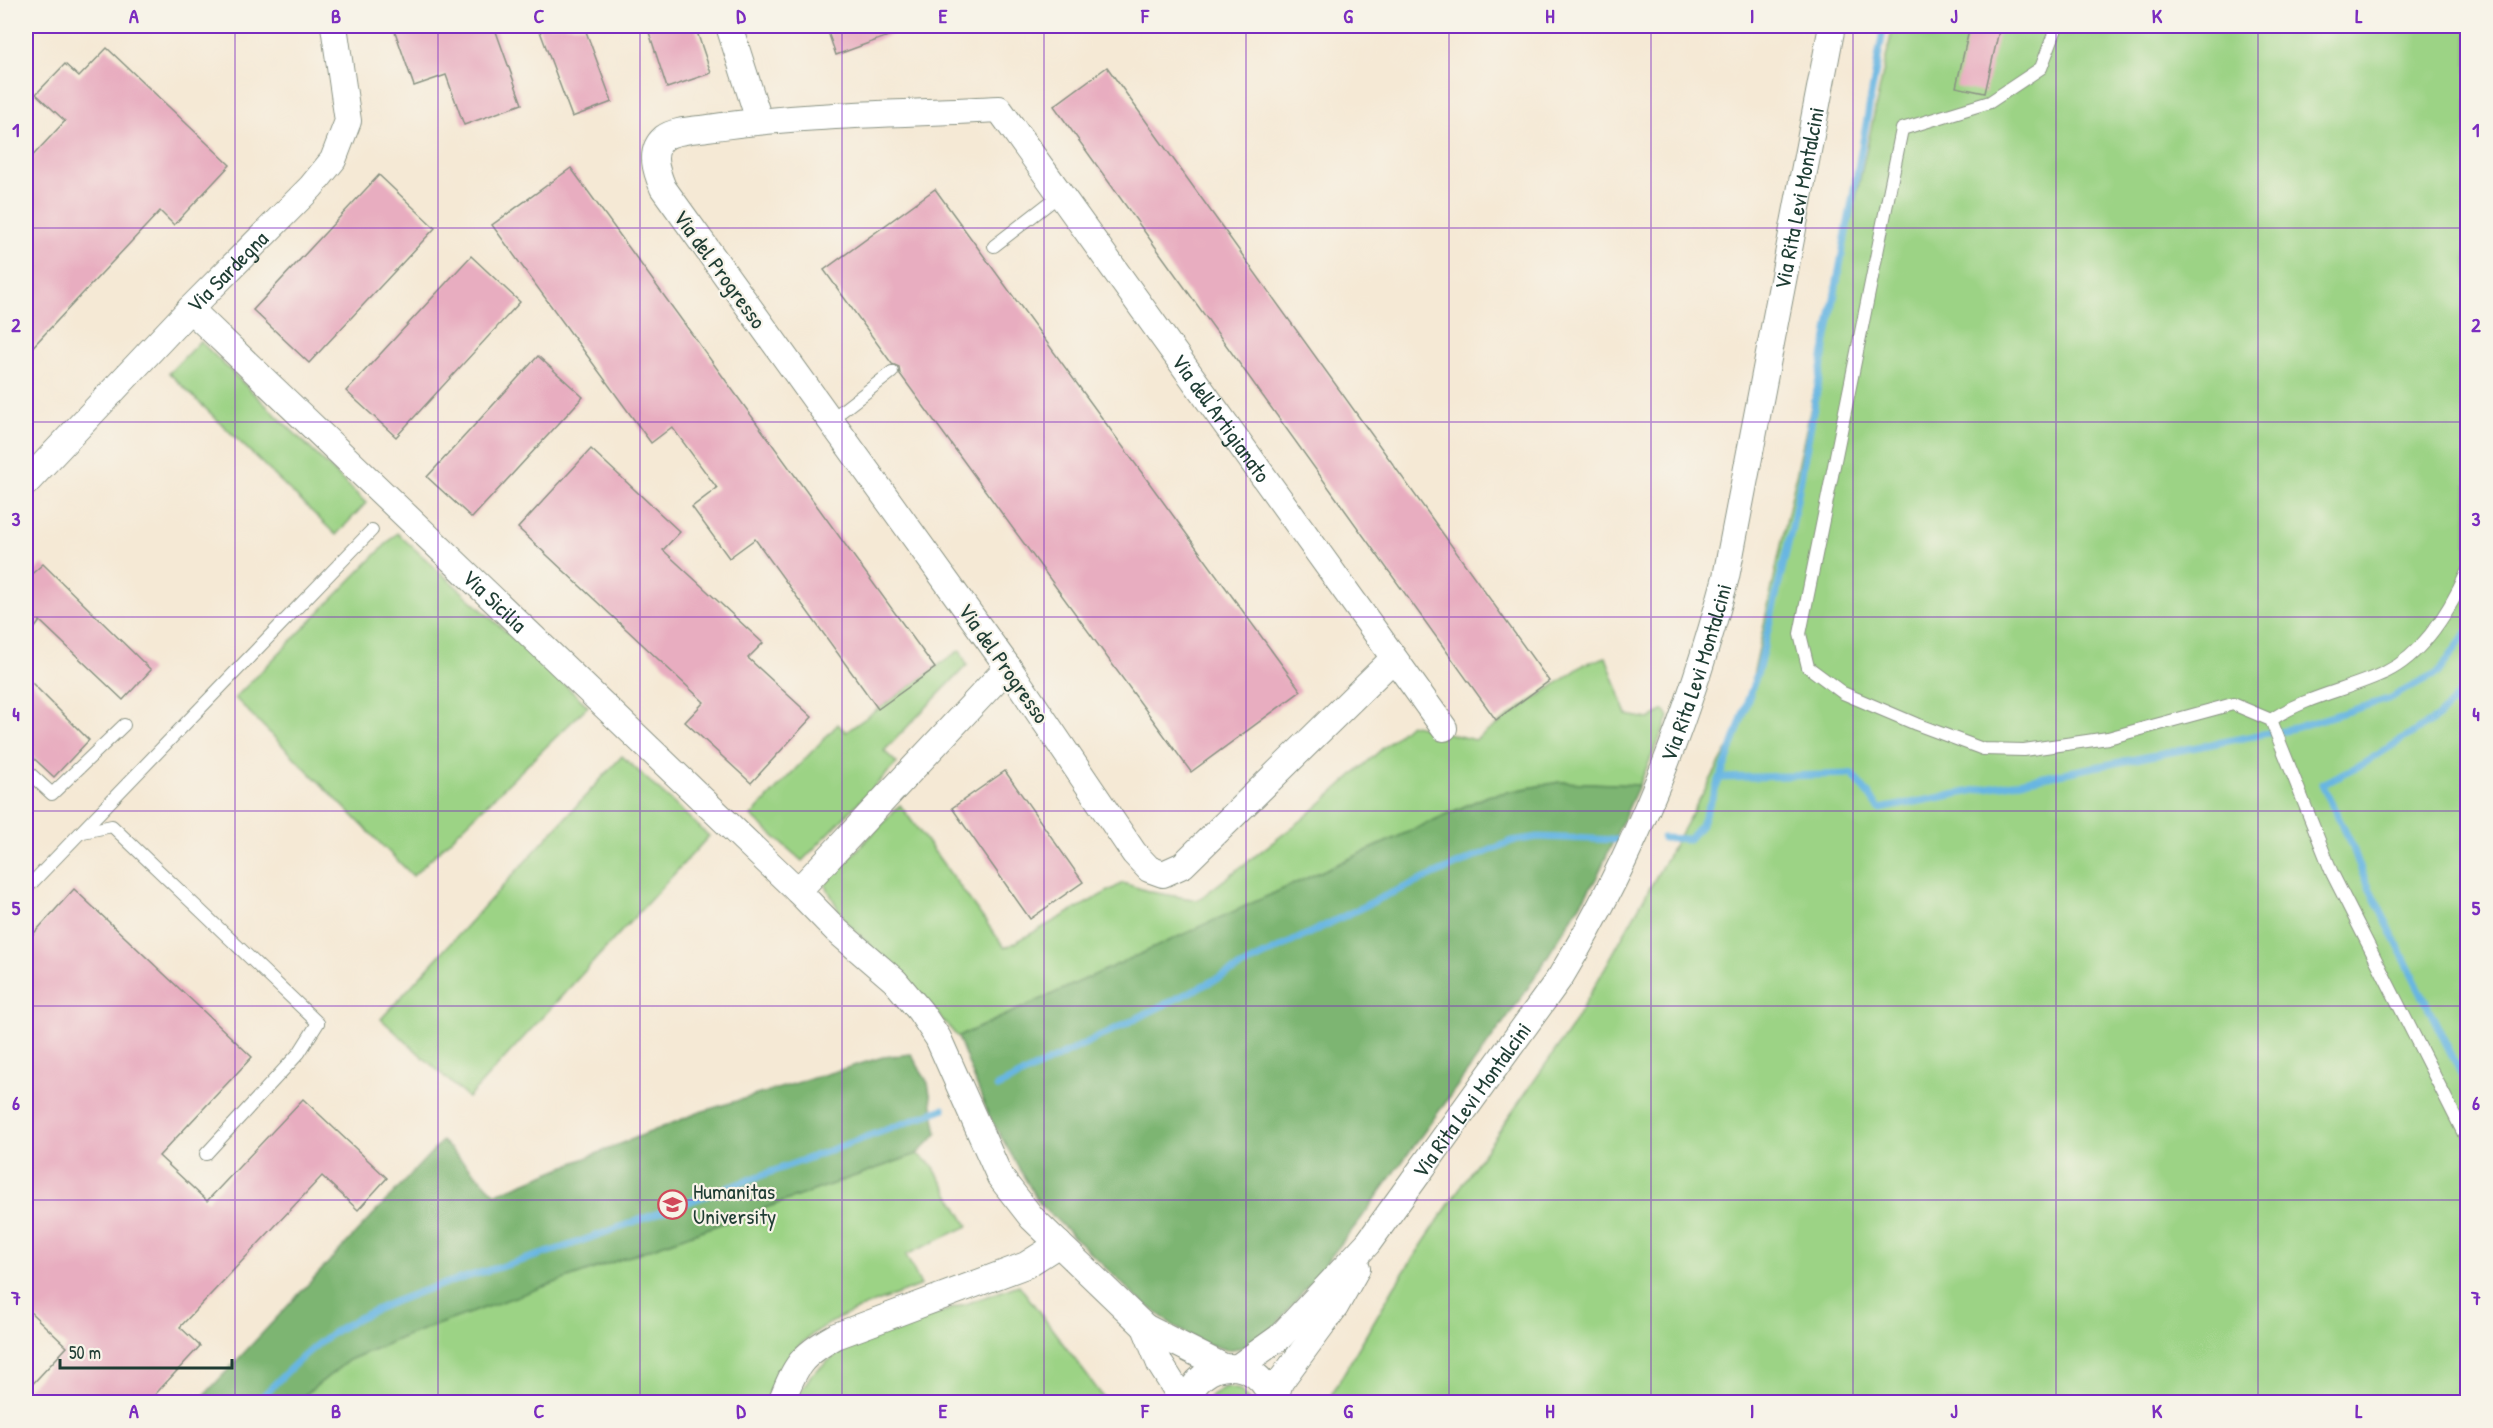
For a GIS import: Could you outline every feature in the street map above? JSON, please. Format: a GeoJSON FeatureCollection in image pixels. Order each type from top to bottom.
{"type":"FeatureCollection","features":[{"type":"Feature","properties":{"kind":"street","name":"Via Sardegna"},"geometry":{"type":"LineString","coordinates":[[26,483],[190,309],[311,187],[333,160],[348,121],[334,26]]}},
{"type":"Feature","properties":{"kind":"street"},"geometry":{"type":"LineString","coordinates":[[729,26],[759,120]]}},
{"type":"Feature","properties":{"kind":"street","name":"Via Rita Levi Montalcini"},"geometry":{"type":"LineString","coordinates":[[1185,1402],[1198,1380],[1210,1371],[1231,1367],[1280,1337],[1368,1243],[1561,976],[1588,931],[1617,874],[1661,778],[1706,654],[1726,577],[1832,26]]}},
{"type":"Feature","properties":{"kind":"street","name":"Via del Progresso"},"geometry":{"type":"LineString","coordinates":[[999,109],[759,120],[682,132],[664,138],[655,152],[655,170],[663,188],[1008,667],[1134,853],[1149,869],[1163,874],[1183,865],[1394,658]]}},
{"type":"Feature","properties":{"kind":"street","name":"Via dell'Artigianato"},"geometry":{"type":"LineString","coordinates":[[999,109],[1444,728]]}},
{"type":"Feature","properties":{"kind":"street","name":"Via Sicilia"},"geometry":{"type":"LineString","coordinates":[[190,309],[798,891],[837,931],[895,981],[920,1011],[938,1038],[1000,1177],[1032,1218],[1145,1327]]}},
{"type":"Feature","properties":{"kind":"street"},"geometry":{"type":"LineString","coordinates":[[798,891],[1008,667]]}},
{"type":"Feature","properties":{"kind":"street","name":"Via Rita Levi Montalcini"},"geometry":{"type":"LineString","coordinates":[[1273,1402],[1280,1382],[1348,1288],[1368,1243]]}},
{"type":"Feature","properties":{"kind":"street"},"geometry":{"type":"LineString","coordinates":[[781,1402],[793,1372],[811,1351],[836,1336],[1026,1265],[1059,1244]]}},
{"type":"Feature","properties":{"kind":"street"},"geometry":{"type":"LineString","coordinates":[[1145,1327],[1231,1367]]}},
{"type":"Feature","properties":{"kind":"street"},"geometry":{"type":"LineString","coordinates":[[1145,1327],[1160,1364],[1185,1402]]}},
{"type":"Feature","properties":{"kind":"street","name":"Via Rita Levi Montalcini"},"geometry":{"type":"LineString","coordinates":[[1231,1367],[1251,1373],[1262,1382],[1273,1402]]}},
{"type":"Feature","properties":{"kind":"lane"},"geometry":{"type":"LineString","coordinates":[[2057,26],[2041,68],[1990,102],[1902,129],[1800,634],[1808,667],[1843,693],[1983,749],[2024,750],[2108,738],[2233,704],[2271,720],[2332,873],[2468,1142]]}},
{"type":"Feature","properties":{"kind":"lane"},"geometry":{"type":"LineString","coordinates":[[994,246],[1060,194]]}},
{"type":"Feature","properties":{"kind":"lane"},"geometry":{"type":"LineString","coordinates":[[829,421],[892,372]]}},
{"type":"Feature","properties":{"kind":"lane"},"geometry":{"type":"LineString","coordinates":[[26,889],[372,530]]}},
{"type":"Feature","properties":{"kind":"lane"},"geometry":{"type":"LineString","coordinates":[[2271,720],[2289,708],[2387,672],[2422,646],[2459,591],[2468,570]]}},
{"type":"Feature","properties":{"kind":"lane"},"geometry":{"type":"LineString","coordinates":[[26,770],[52,794],[124,725]]}},
{"type":"Feature","properties":{"kind":"lane"},"geometry":{"type":"LineString","coordinates":[[82,832],[112,826],[318,1023],[299,1053],[206,1154]]}},
{"type":"Feature","properties":{"kind":"green space"},"geometry":{"type":"Polygon","coordinates":[[[1893,26],[2467,26],[2467,1402],[1327,1402],[1394,1287],[1571,1028],[1743,722],[1893,26]]]}},
{"type":"Feature","properties":{"kind":"green space"},"geometry":{"type":"Polygon","coordinates":[[[200,341],[366,503],[336,535],[169,373],[200,341]]]}},
{"type":"Feature","properties":{"kind":"green space"},"geometry":{"type":"Polygon","coordinates":[[[397,533],[588,706],[413,876],[235,698],[397,533]]]}},
{"type":"Feature","properties":{"kind":"green space"},"geometry":{"type":"Polygon","coordinates":[[[960,650],[967,665],[884,751],[897,763],[802,861],[751,816],[838,724],[846,732],[960,650]]]}},
{"type":"Feature","properties":{"kind":"green space"},"geometry":{"type":"Polygon","coordinates":[[[1606,657],[1627,715],[1649,719],[1664,710],[1669,717],[1639,785],[1559,782],[1487,796],[958,1037],[912,986],[844,920],[825,884],[900,805],[1005,948],[1123,883],[1151,892],[1198,900],[1303,819],[1410,724],[1475,740],[1585,664],[1606,657]]]}},
{"type":"Feature","properties":{"kind":"green space"},"geometry":{"type":"Polygon","coordinates":[[[622,756],[709,836],[468,1098],[381,1019],[622,756]]]}},
{"type":"Feature","properties":{"kind":"green space"},"geometry":{"type":"Polygon","coordinates":[[[1559,782],[1639,785],[1596,879],[1524,994],[1360,1220],[1269,1334],[1251,1346],[1227,1350],[1203,1343],[1178,1329],[1136,1297],[1039,1203],[988,1114],[958,1037],[1487,796],[1559,782]]]}},
{"type":"Feature","properties":{"kind":"green space"},"geometry":{"type":"Polygon","coordinates":[[[911,1054],[928,1083],[937,1134],[917,1154],[408,1335],[349,1360],[296,1402],[198,1402],[442,1141],[496,1194],[700,1112],[883,1057],[911,1054]]]}},
{"type":"Feature","properties":{"kind":"green space"},"geometry":{"type":"Polygon","coordinates":[[[917,1154],[932,1165],[968,1226],[906,1255],[921,1285],[849,1314],[807,1338],[790,1355],[777,1376],[767,1402],[296,1402],[349,1360],[408,1335],[917,1154]]]}},
{"type":"Feature","properties":{"kind":"green space"},"geometry":{"type":"Polygon","coordinates":[[[1019,1285],[1107,1402],[794,1402],[811,1375],[847,1346],[1019,1285]]]}},
{"type":"Feature","properties":{"kind":"green space"},"geometry":{"type":"Polygon","coordinates":[[[1225,1387],[1240,1390],[1250,1402],[1207,1402],[1211,1395],[1225,1387]]]}},
{"type":"Feature","properties":{"kind":"building"},"geometry":{"type":"Polygon","coordinates":[[[393,26],[494,26],[522,104],[464,125],[446,75],[414,86],[393,26]]]}},
{"type":"Feature","properties":{"kind":"building"},"geometry":{"type":"Polygon","coordinates":[[[538,26],[584,26],[612,102],[572,117],[538,26]]]}},
{"type":"Feature","properties":{"kind":"building"},"geometry":{"type":"Polygon","coordinates":[[[647,26],[695,26],[711,73],[667,88],[647,26]]]}},
{"type":"Feature","properties":{"kind":"building"},"geometry":{"type":"Polygon","coordinates":[[[826,26],[910,26],[910,28],[836,55],[826,26]]]}},
{"type":"Feature","properties":{"kind":"building"},"geometry":{"type":"Polygon","coordinates":[[[1970,26],[2000,26],[1985,93],[1956,87],[1970,26]]]}},
{"type":"Feature","properties":{"kind":"building"},"geometry":{"type":"Polygon","coordinates":[[[107,48],[230,165],[174,225],[160,211],[26,354],[26,163],[65,121],[36,94],[65,64],[79,77],[107,48]]]}},
{"type":"Feature","properties":{"kind":"building"},"geometry":{"type":"Polygon","coordinates":[[[1107,67],[1549,681],[1496,720],[1054,106],[1107,67]]]}},
{"type":"Feature","properties":{"kind":"building"},"geometry":{"type":"Polygon","coordinates":[[[571,168],[935,668],[878,709],[755,539],[729,558],[692,507],[717,488],[672,427],[651,443],[492,225],[571,168]]]}},
{"type":"Feature","properties":{"kind":"building"},"geometry":{"type":"Polygon","coordinates":[[[379,175],[435,228],[309,363],[253,310],[379,175]]]}},
{"type":"Feature","properties":{"kind":"building"},"geometry":{"type":"Polygon","coordinates":[[[935,189],[1301,691],[1191,772],[900,374],[899,367],[892,364],[824,270],[935,189]]]}},
{"type":"Feature","properties":{"kind":"building"},"geometry":{"type":"Polygon","coordinates":[[[471,256],[520,302],[396,437],[346,391],[471,256]]]}},
{"type":"Feature","properties":{"kind":"building"},"geometry":{"type":"Polygon","coordinates":[[[538,356],[583,397],[472,518],[427,477],[538,356]]]}},
{"type":"Feature","properties":{"kind":"building"},"geometry":{"type":"Polygon","coordinates":[[[591,449],[680,532],[663,550],[763,643],[748,658],[812,717],[751,783],[685,722],[704,702],[518,528],[591,449]]]}},
{"type":"Feature","properties":{"kind":"building"},"geometry":{"type":"Polygon","coordinates":[[[43,564],[151,670],[123,700],[40,621],[26,640],[26,579],[43,564]]]}},
{"type":"Feature","properties":{"kind":"building"},"geometry":{"type":"Polygon","coordinates":[[[26,677],[89,740],[54,777],[26,751],[26,677]]]}},
{"type":"Feature","properties":{"kind":"building"},"geometry":{"type":"Polygon","coordinates":[[[1005,771],[1083,882],[1030,919],[952,808],[1005,771]]]}},
{"type":"Feature","properties":{"kind":"building"},"geometry":{"type":"Polygon","coordinates":[[[74,889],[252,1057],[159,1156],[207,1201],[303,1099],[387,1178],[358,1210],[322,1176],[180,1327],[200,1346],[148,1402],[26,1402],[26,1391],[67,1347],[26,1308],[26,942],[74,889]]]}},
{"type":"Feature","properties":{"kind":"waterway"},"geometry":{"type":"LineString","coordinates":[[1663,838],[1689,839],[1701,825],[1728,758],[1759,668],[1792,527],[1884,26]]}},
{"type":"Feature","properties":{"kind":"waterway"},"geometry":{"type":"LineString","coordinates":[[1720,778],[1852,774],[1880,809],[2294,728],[2388,699],[2438,673],[2468,631]]}},
{"type":"Feature","properties":{"kind":"waterway"},"geometry":{"type":"LineString","coordinates":[[2468,685],[2438,717],[2363,764],[2322,784],[2352,845],[2362,873],[2468,1088]]}},
{"type":"Feature","properties":{"kind":"waterway"},"geometry":{"type":"LineString","coordinates":[[997,1087],[1387,895],[1512,841],[1538,837],[1618,840]]}},
{"type":"Feature","properties":{"kind":"waterway"},"geometry":{"type":"LineString","coordinates":[[257,1402],[297,1362],[330,1334],[398,1300],[576,1243],[943,1109]]}},
{"type":"Feature","properties":{"kind":"place","name":"Humanitas University"},"geometry":{"type":"Point","coordinates":[672,1204]}}]}
